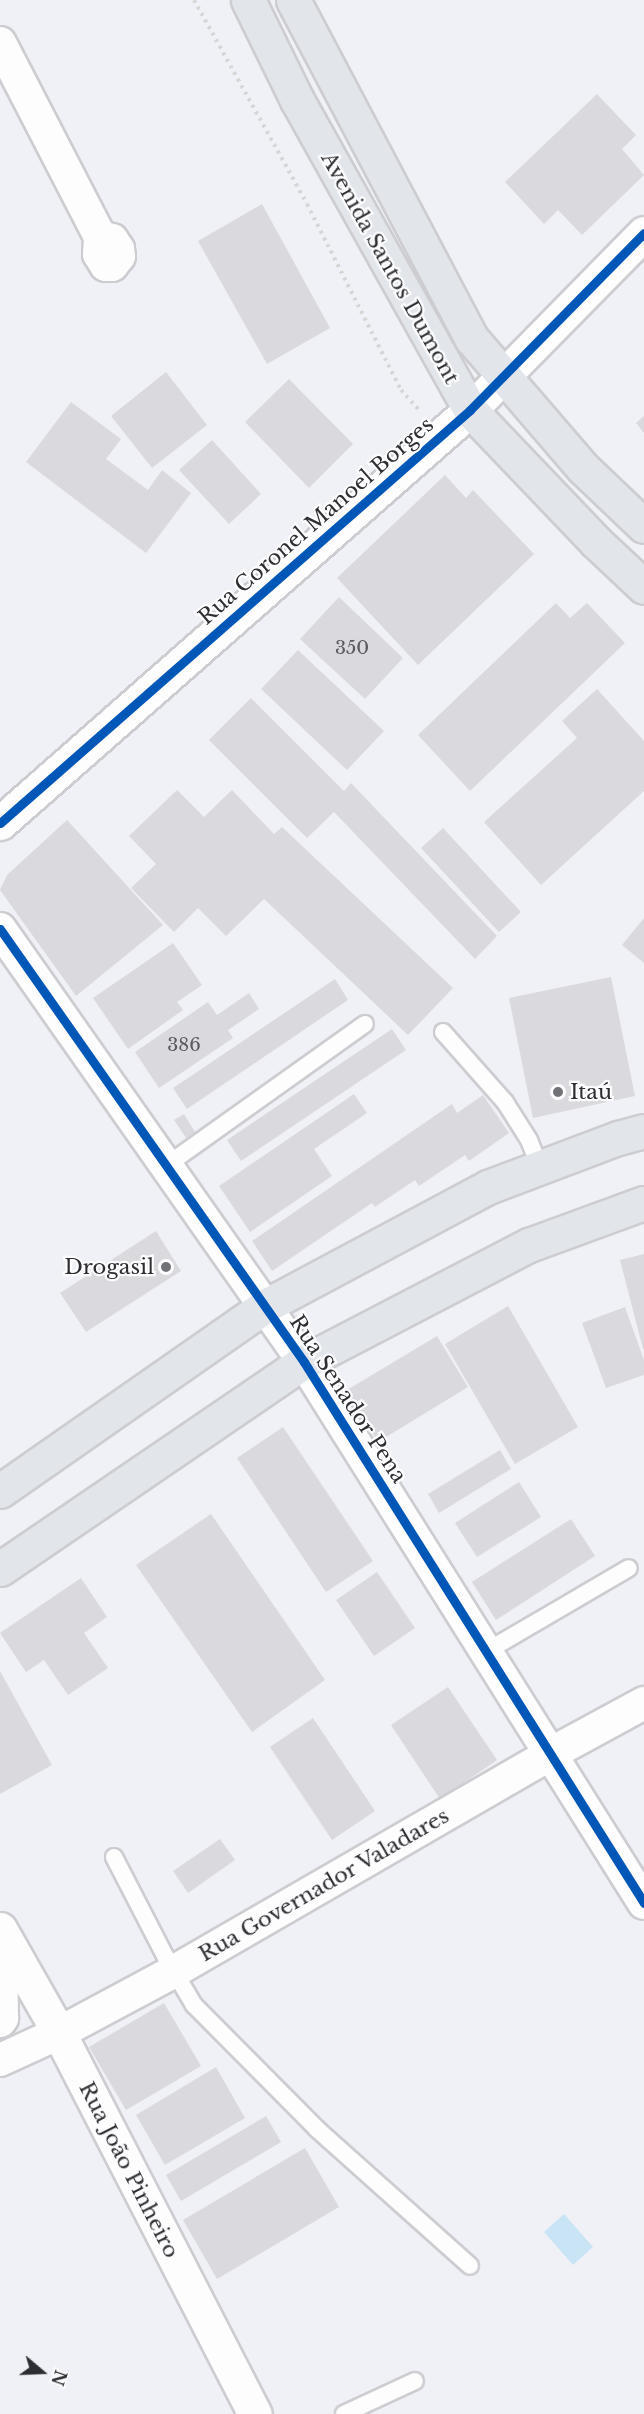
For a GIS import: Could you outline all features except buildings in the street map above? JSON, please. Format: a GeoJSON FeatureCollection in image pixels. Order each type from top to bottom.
{"type":"FeatureCollection","features":[{"type":"Feature","properties":{"kind":"main road","name":"Avenida Santos Dumont"},"geometry":{"type":"LineString","coordinates":[[248,0],[297,100],[470,410],[595,541],[644,587]]}},
{"type":"Feature","properties":{"kind":"main road","name":"Avenida Santos Dumont"},"geometry":{"type":"LineString","coordinates":[[293,0],[472,339],[583,468],[644,526]]}},
{"type":"Feature","properties":{"kind":"main road"},"geometry":{"type":"LineString","coordinates":[[0,1491],[267,1305],[488,1187],[644,1131]]}},
{"type":"Feature","properties":{"kind":"main road"},"geometry":{"type":"LineString","coordinates":[[0,1569],[304,1362],[529,1245],[644,1203]]}},
{"type":"Feature","properties":{"kind":"street"},"geometry":{"type":"LineString","coordinates":[[0,43],[100,237]]}},
{"type":"Feature","properties":{"kind":"street","name":"Rua Coronel Manoel Borges"},"geometry":{"type":"LineString","coordinates":[[0,823],[470,410],[644,232]]}},
{"type":"Feature","properties":{"kind":"street","name":"Rua Senador Pena"},"geometry":{"type":"LineString","coordinates":[[0,929],[267,1305],[552,1753],[644,1904]]}},
{"type":"Feature","properties":{"kind":"street","name":"Rua Governador Valadares"},"geometry":{"type":"LineString","coordinates":[[0,2060],[59,2033],[173,1972],[552,1753],[644,1703]]}},
{"type":"Feature","properties":{"kind":"street"},"geometry":{"type":"LineString","coordinates":[[0,2021],[2,2018],[1,1930]]}},
{"type":"Feature","properties":{"kind":"street","name":"Rua João Pinheiro"},"geometry":{"type":"LineString","coordinates":[[1,1930],[59,2033],[255,2414]]}},
{"type":"Feature","properties":{"kind":"lane"},"geometry":{"type":"LineString","coordinates":[[167,1165],[365,1024]]}},
{"type":"Feature","properties":{"kind":"lane"},"geometry":{"type":"LineString","coordinates":[[443,1032],[505,1102],[529,1140],[540,1167]]}},
{"type":"Feature","properties":{"kind":"lane"},"geometry":{"type":"LineString","coordinates":[[487,1651],[629,1568]]}},
{"type":"Feature","properties":{"kind":"lane"},"geometry":{"type":"LineString","coordinates":[[114,1857],[173,1972],[194,2005],[317,2129],[470,2266]]}},
{"type":"Feature","properties":{"kind":"lane"},"geometry":{"type":"LineString","coordinates":[[344,2414],[415,2380]]}},
{"type":"Feature","properties":{"kind":"path"},"geometry":{"type":"LineString","coordinates":[[194,0],[307,204],[401,390],[441,435]]}},
{"type":"Feature","properties":{"kind":"water"},"geometry":{"type":"Polygon","coordinates":[[[564,2214],[593,2247],[573,2265],[544,2232],[564,2214]]]}},
{"type":"Feature","properties":{"kind":"cycle path"},"geometry":{"type":"LineString","coordinates":[[0,823],[470,410],[644,233]]}},
{"type":"Feature","properties":{"kind":"cycle path"},"geometry":{"type":"LineString","coordinates":[[0,929],[304,1362],[644,1903]]}},
{"type":"Feature","properties":{"kind":"place","name":"Itaú"},"geometry":{"type":"Point","coordinates":[558,1092]}},
{"type":"Feature","properties":{"kind":"place","name":"Drogasil"},"geometry":{"type":"Point","coordinates":[166,1267]}}]}
